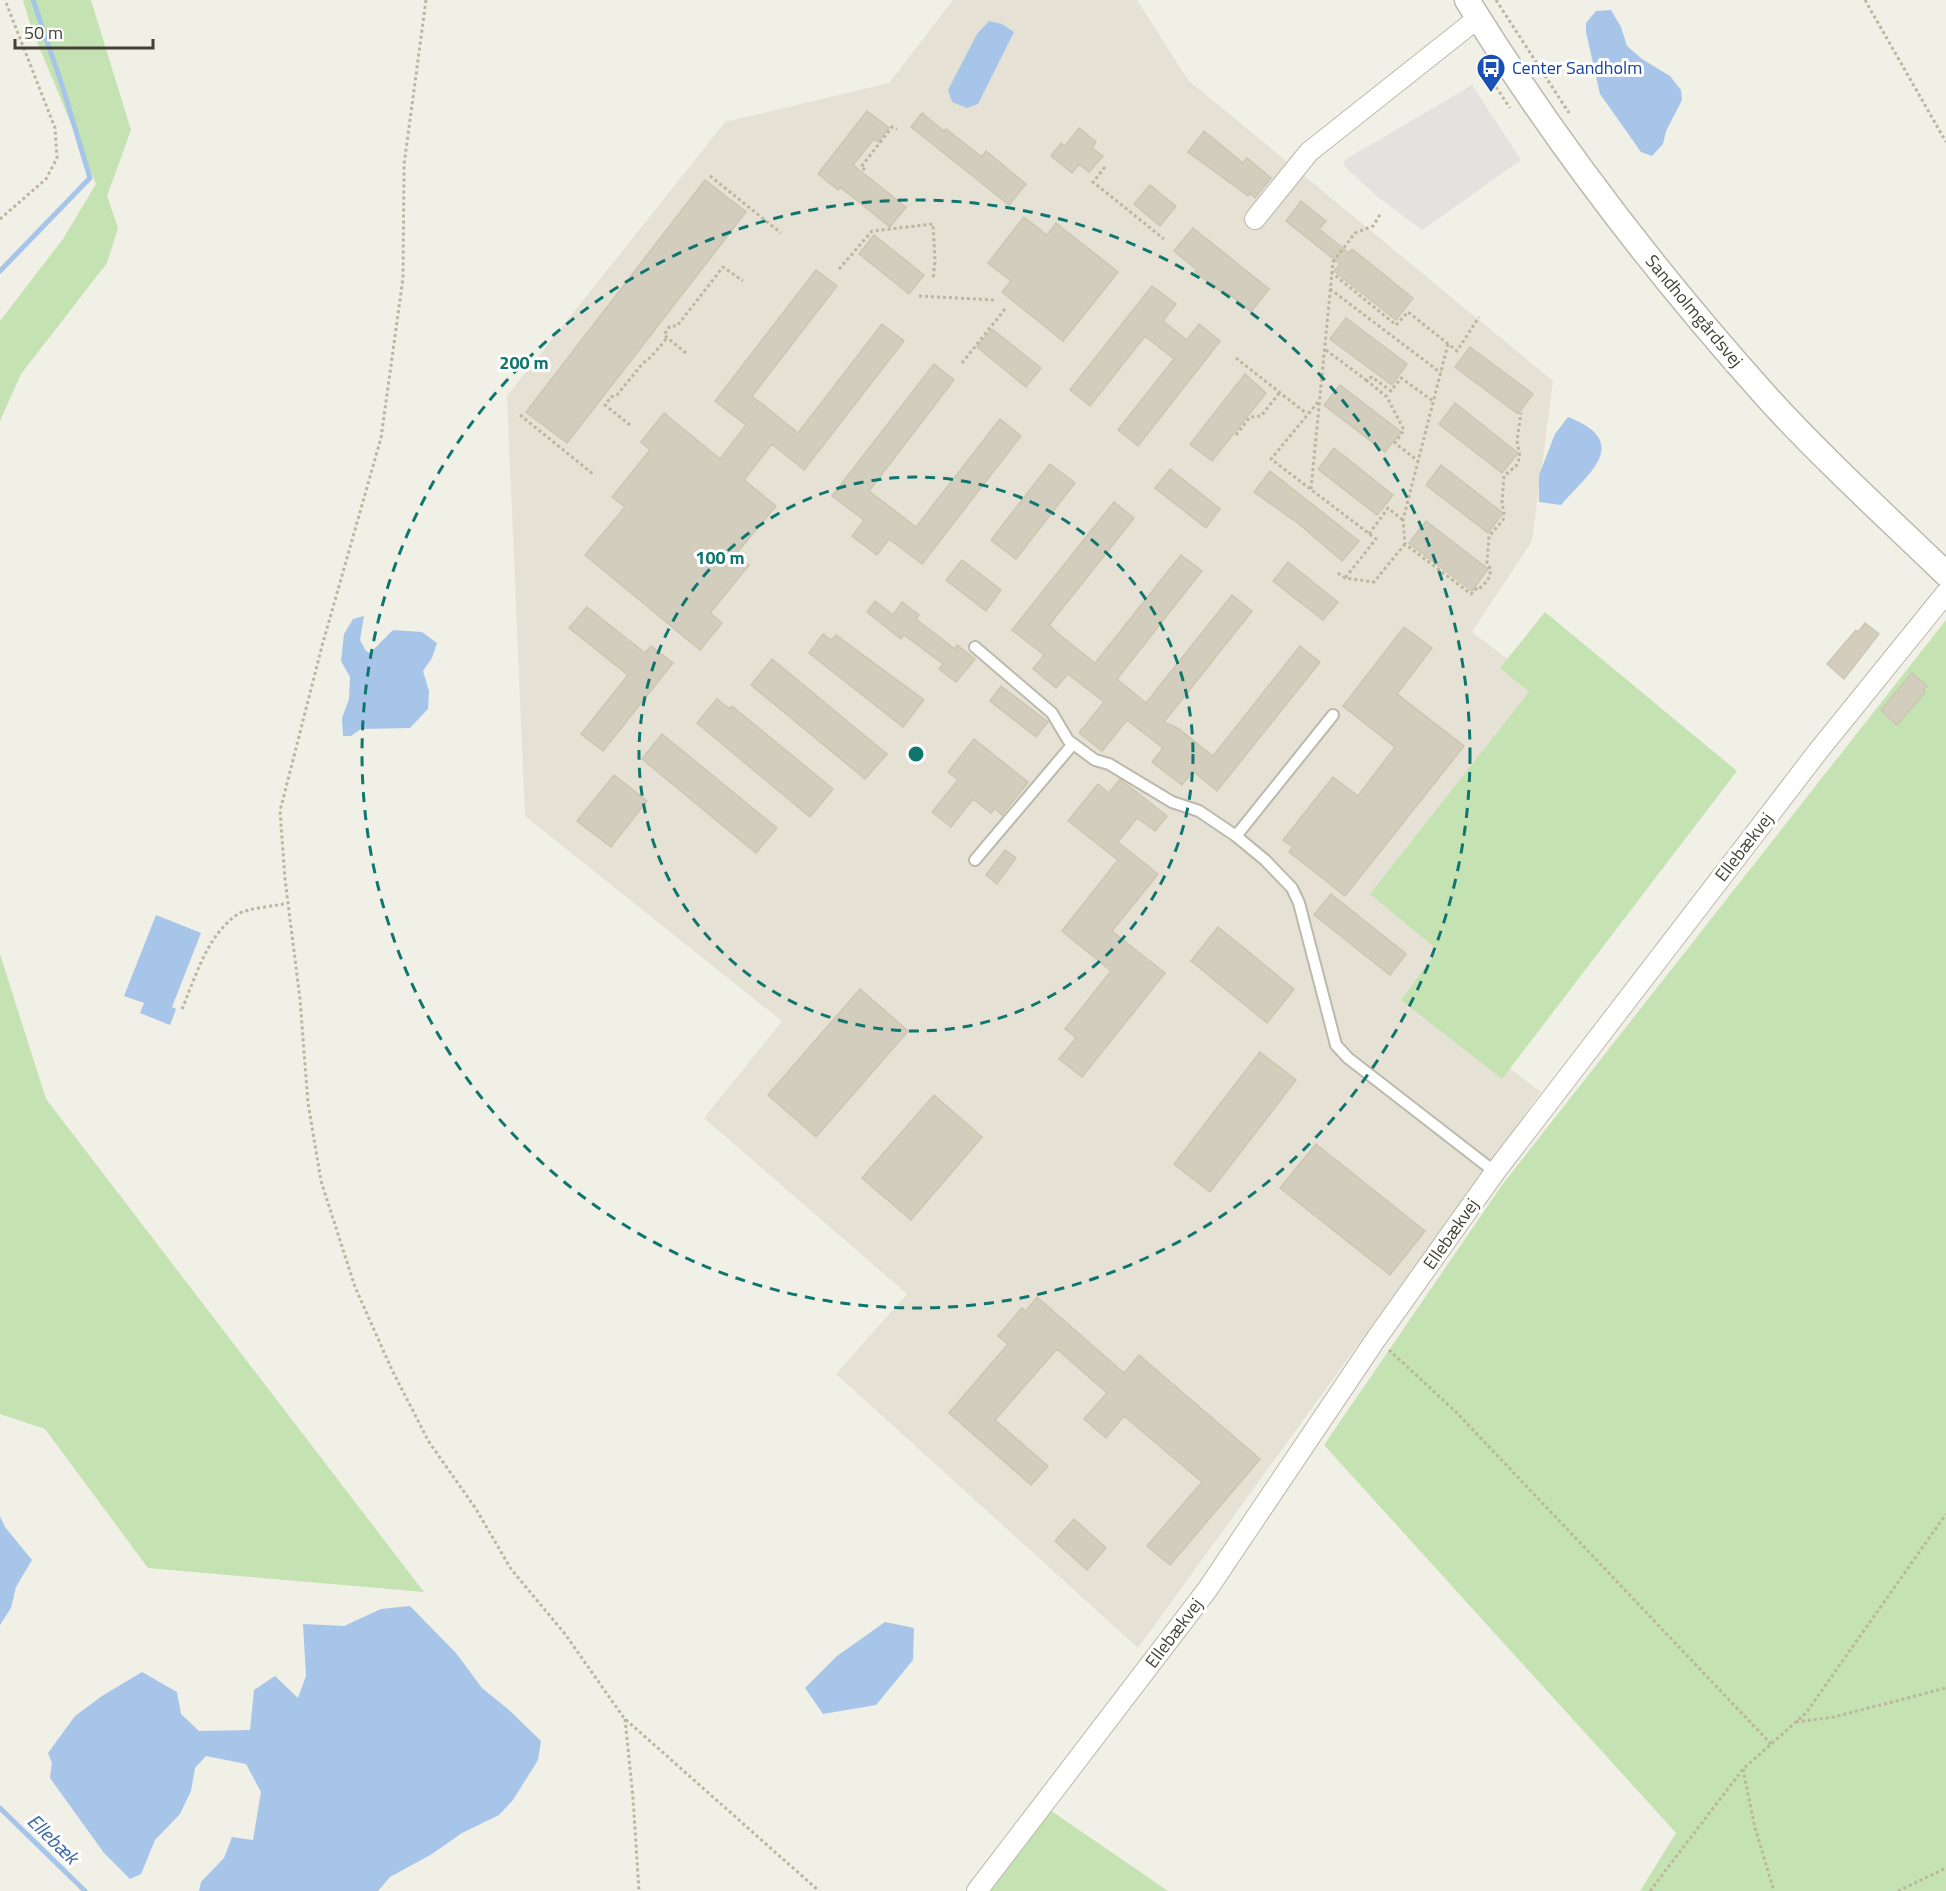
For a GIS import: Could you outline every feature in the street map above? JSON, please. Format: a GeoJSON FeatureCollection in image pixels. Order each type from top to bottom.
{"type":"FeatureCollection","features":[{"type":"Feature","properties":{"kind":"street","name":"Sandholmgårdsvej"},"geometry":{"type":"LineString","coordinates":[[1256,219],[1309,152],[1473,9],[1577,165],[1668,282],[1767,396],[1946,574]]}},
{"type":"Feature","properties":{"kind":"street","name":"Ellebækvej"},"geometry":{"type":"LineString","coordinates":[[977,1891],[1207,1590],[1376,1339],[1495,1172],[1819,750],[1946,593]]}},
{"type":"Feature","properties":{"kind":"lane"},"geometry":{"type":"LineString","coordinates":[[975,647],[1052,713],[1068,740],[1073,744],[1095,760],[1109,764],[1172,802],[1199,811],[1236,836],[1265,860],[1292,888],[1299,903],[1336,1045],[1348,1059],[1495,1172]]}},
{"type":"Feature","properties":{"kind":"lane"},"geometry":{"type":"LineString","coordinates":[[1236,836],[1334,715]]}},
{"type":"Feature","properties":{"kind":"lane"},"geometry":{"type":"LineString","coordinates":[[975,860],[1073,744]]}},
{"type":"Feature","properties":{"kind":"path"},"geometry":{"type":"LineString","coordinates":[[0,219],[46,179],[57,158],[55,128],[5,0]]}},
{"type":"Feature","properties":{"kind":"path"},"geometry":{"type":"LineString","coordinates":[[426,0],[404,165],[403,278],[381,438],[322,646],[280,811],[300,999],[308,1103],[321,1181],[355,1287],[392,1370],[429,1442],[476,1509],[511,1569],[565,1635],[624,1718],[819,1891]]}},
{"type":"Feature","properties":{"kind":"path"},"geometry":{"type":"LineString","coordinates":[[1496,0],[1567,109]]}},
{"type":"Feature","properties":{"kind":"path"},"geometry":{"type":"LineString","coordinates":[[1865,0],[1946,142]]}},
{"type":"Feature","properties":{"kind":"path"},"geometry":{"type":"LineString","coordinates":[[865,170],[861,167],[867,159],[892,127],[897,129]]}},
{"type":"Feature","properties":{"kind":"path"},"geometry":{"type":"LineString","coordinates":[[1105,167],[1093,182],[1164,238]]}},
{"type":"Feature","properties":{"kind":"path"},"geometry":{"type":"LineString","coordinates":[[710,176],[781,233]]}},
{"type":"Feature","properties":{"kind":"path"},"geometry":{"type":"LineString","coordinates":[[1311,489],[1333,262],[1355,233],[1373,226],[1381,213]]}},
{"type":"Feature","properties":{"kind":"path"},"geometry":{"type":"LineString","coordinates":[[839,268],[872,231],[933,224],[935,260],[933,280]]}},
{"type":"Feature","properties":{"kind":"path"},"geometry":{"type":"LineString","coordinates":[[686,353],[664,335],[670,326],[677,326],[723,267],[743,281]]}},
{"type":"Feature","properties":{"kind":"path"},"geometry":{"type":"LineString","coordinates":[[1331,272],[1396,325],[1408,312],[1457,351],[1479,317]]}},
{"type":"Feature","properties":{"kind":"path"},"geometry":{"type":"LineString","coordinates":[[1329,288],[1441,373]]}},
{"type":"Feature","properties":{"kind":"path"},"geometry":{"type":"LineString","coordinates":[[919,296],[994,300]]}},
{"type":"Feature","properties":{"kind":"path"},"geometry":{"type":"LineString","coordinates":[[962,363],[1005,309]]}},
{"type":"Feature","properties":{"kind":"path"},"geometry":{"type":"LineString","coordinates":[[630,425],[605,405],[611,397],[617,395],[667,338]]}},
{"type":"Feature","properties":{"kind":"path"},"geometry":{"type":"LineString","coordinates":[[1338,573],[1345,578],[1374,582],[1405,544],[1403,520],[1448,344]]}},
{"type":"Feature","properties":{"kind":"path"},"geometry":{"type":"LineString","coordinates":[[1326,350],[1388,397],[1404,430],[1395,443],[1418,461]]}},
{"type":"Feature","properties":{"kind":"path"},"geometry":{"type":"LineString","coordinates":[[1236,357],[1307,414]]}},
{"type":"Feature","properties":{"kind":"path"},"geometry":{"type":"LineString","coordinates":[[1366,380],[1372,377],[1391,392],[1401,378],[1433,401]]}},
{"type":"Feature","properties":{"kind":"path"},"geometry":{"type":"LineString","coordinates":[[1236,435],[1250,417],[1261,416],[1280,392]]}},
{"type":"Feature","properties":{"kind":"path"},"geometry":{"type":"LineString","coordinates":[[1319,400],[1271,459],[1376,539],[1345,578]]}},
{"type":"Feature","properties":{"kind":"path"},"geometry":{"type":"LineString","coordinates":[[1405,544],[1471,594],[1484,585],[1491,570],[1486,563],[1489,536],[1503,520],[1504,476],[1516,466],[1520,457],[1517,441],[1521,413]]}},
{"type":"Feature","properties":{"kind":"path"},"geometry":{"type":"LineString","coordinates":[[520,415],[593,474]]}},
{"type":"Feature","properties":{"kind":"path"},"geometry":{"type":"LineString","coordinates":[[1369,534],[1388,508],[1403,520]]}},
{"type":"Feature","properties":{"kind":"path"},"geometry":{"type":"LineString","coordinates":[[182,1009],[207,948],[224,927],[240,913],[288,903]]}},
{"type":"Feature","properties":{"kind":"path"},"geometry":{"type":"LineString","coordinates":[[1376,1339],[1456,1412],[1770,1744]]}},
{"type":"Feature","properties":{"kind":"path"},"geometry":{"type":"LineString","coordinates":[[1650,1891],[1743,1768],[1806,1713],[1946,1514]]}},
{"type":"Feature","properties":{"kind":"path"},"geometry":{"type":"LineString","coordinates":[[1796,1722],[1834,1717],[1946,1688]]}},
{"type":"Feature","properties":{"kind":"path"},"geometry":{"type":"LineString","coordinates":[[624,1718],[633,1798],[639,1891]]}},
{"type":"Feature","properties":{"kind":"path"},"geometry":{"type":"LineString","coordinates":[[1743,1768],[1755,1828],[1774,1891]]}},
{"type":"Feature","properties":{"kind":"path"},"geometry":{"type":"LineString","coordinates":[[1898,1891],[1946,1868]]}},
{"type":"Feature","properties":{"kind":"path"},"geometry":{"type":"LineString","coordinates":[[810,1891],[815,1888]]}},
{"type":"Feature","properties":{"kind":"shaded area"},"geometry":{"type":"Polygon","coordinates":[[[953,0],[1137,0],[1188,80],[1553,381],[1532,541],[1472,632],[1543,686],[1445,949],[1409,994],[1541,1092],[1138,1648],[836,1374],[907,1294],[704,1118],[782,1021],[525,816],[507,396],[725,122],[889,83],[953,0]]]}},
{"type":"Feature","properties":{"kind":"shaded area"},"geometry":{"type":"Polygon","coordinates":[[[1472,85],[1521,160],[1422,230],[1379,198],[1345,167],[1343,161],[1472,85]]]}},
{"type":"Feature","properties":{"kind":"green space"},"geometry":{"type":"Polygon","coordinates":[[[23,0],[91,0],[131,130],[107,196],[118,228],[107,263],[21,374],[0,421],[0,321],[63,239],[96,184],[31,27],[23,0]]]}},
{"type":"Feature","properties":{"kind":"green space"},"geometry":{"type":"Polygon","coordinates":[[[1545,612],[1737,771],[1502,1079],[1401,1000],[1438,950],[1370,894],[1529,692],[1500,668],[1545,612]]]}},
{"type":"Feature","properties":{"kind":"green space"},"geometry":{"type":"Polygon","coordinates":[[[1946,620],[1946,1891],[1640,1891],[1676,1833],[1324,1445],[1502,1185],[1946,620]]]}},
{"type":"Feature","properties":{"kind":"green space"},"geometry":{"type":"Polygon","coordinates":[[[0,954],[46,1099],[424,1592],[148,1568],[45,1429],[0,1414],[0,954]]]}},
{"type":"Feature","properties":{"kind":"green space"},"geometry":{"type":"Polygon","coordinates":[[[1050,1810],[1168,1891],[987,1891],[1050,1810]]]}},
{"type":"Feature","properties":{"kind":"water"},"geometry":{"type":"Polygon","coordinates":[[[1611,10],[1621,27],[1627,46],[1642,59],[1670,76],[1681,90],[1682,100],[1666,131],[1663,144],[1652,156],[1641,152],[1600,94],[1586,23],[1596,11],[1611,10]]]}},
{"type":"Feature","properties":{"kind":"water"},"geometry":{"type":"Polygon","coordinates":[[[989,21],[1002,24],[1014,32],[978,104],[967,108],[952,102],[948,90],[977,34],[989,21]]]}},
{"type":"Feature","properties":{"kind":"water"},"geometry":{"type":"Polygon","coordinates":[[[1568,417],[1587,427],[1598,437],[1602,447],[1599,458],[1593,469],[1561,505],[1539,502],[1539,475],[1555,434],[1568,417]]]}},
{"type":"Feature","properties":{"kind":"water"},"geometry":{"type":"Polygon","coordinates":[[[364,616],[360,640],[366,651],[370,653],[393,630],[422,632],[437,643],[432,658],[423,671],[429,691],[428,709],[410,728],[361,729],[351,736],[343,736],[342,718],[349,699],[350,677],[341,661],[344,634],[353,619],[364,616]]]}},
{"type":"Feature","properties":{"kind":"water"},"geometry":{"type":"Polygon","coordinates":[[[156,915],[201,933],[172,1007],[176,1009],[170,1025],[140,1013],[144,1003],[124,996],[156,915]]]}},
{"type":"Feature","properties":{"kind":"water"},"geometry":{"type":"Polygon","coordinates":[[[0,1516],[5,1527],[32,1560],[16,1587],[11,1608],[0,1625],[0,1516]]]}},
{"type":"Feature","properties":{"kind":"water"},"geometry":{"type":"Polygon","coordinates":[[[410,1606],[456,1653],[482,1688],[541,1741],[538,1760],[513,1800],[499,1815],[462,1833],[432,1854],[390,1877],[378,1891],[199,1891],[201,1882],[224,1858],[232,1837],[253,1840],[261,1792],[246,1764],[206,1756],[195,1768],[191,1791],[180,1814],[155,1840],[141,1874],[130,1879],[104,1853],[50,1778],[52,1763],[48,1753],[75,1716],[102,1696],[142,1672],[177,1692],[181,1714],[199,1731],[250,1730],[254,1690],[275,1676],[298,1698],[306,1676],[303,1624],[344,1626],[381,1609],[410,1606]]]}},
{"type":"Feature","properties":{"kind":"water"},"geometry":{"type":"Polygon","coordinates":[[[885,1622],[914,1628],[913,1660],[876,1705],[823,1714],[805,1688],[837,1656],[885,1622]]]}},
{"type":"Feature","properties":{"kind":"building"},"geometry":{"type":"Polygon","coordinates":[[[867,111],[889,128],[878,142],[874,139],[853,165],[906,207],[890,227],[840,187],[838,190],[818,174],[867,111]]]}},
{"type":"Feature","properties":{"kind":"building"},"geometry":{"type":"Polygon","coordinates":[[[922,113],[982,157],[986,151],[1026,184],[1009,205],[911,127],[922,113]]]}},
{"type":"Feature","properties":{"kind":"building"},"geometry":{"type":"Polygon","coordinates":[[[1079,128],[1096,142],[1092,148],[1103,156],[1089,172],[1079,164],[1072,173],[1051,156],[1061,143],[1065,146],[1079,128]]]}},
{"type":"Feature","properties":{"kind":"building"},"geometry":{"type":"Polygon","coordinates":[[[1204,131],[1243,163],[1247,158],[1271,178],[1255,198],[1250,193],[1248,196],[1188,152],[1204,131]]]}},
{"type":"Feature","properties":{"kind":"building"},"geometry":{"type":"Polygon","coordinates":[[[705,180],[746,212],[567,443],[526,412],[705,180]]]}},
{"type":"Feature","properties":{"kind":"building"},"geometry":{"type":"Polygon","coordinates":[[[1150,185],[1176,206],[1160,226],[1134,204],[1150,185]]]}},
{"type":"Feature","properties":{"kind":"building"},"geometry":{"type":"Polygon","coordinates":[[[1301,201],[1326,221],[1319,229],[1349,253],[1352,249],[1413,298],[1396,320],[1334,271],[1340,264],[1286,221],[1301,201]]]}},
{"type":"Feature","properties":{"kind":"building"},"geometry":{"type":"Polygon","coordinates":[[[1024,217],[1047,235],[1056,223],[1118,272],[1063,341],[1002,292],[1011,281],[988,263],[1024,217]]]}},
{"type":"Feature","properties":{"kind":"building"},"geometry":{"type":"Polygon","coordinates":[[[1193,228],[1269,289],[1251,312],[1229,294],[1227,296],[1195,272],[1197,270],[1174,251],[1193,228]]]}},
{"type":"Feature","properties":{"kind":"building"},"geometry":{"type":"Polygon","coordinates":[[[874,235],[924,275],[909,294],[859,254],[874,235]]]}},
{"type":"Feature","properties":{"kind":"building"},"geometry":{"type":"Polygon","coordinates":[[[816,270],[837,286],[752,396],[798,433],[882,324],[904,341],[804,470],[772,444],[744,480],[776,506],[736,554],[749,565],[710,613],[722,623],[700,650],[585,555],[625,507],[612,497],[650,450],[641,442],[664,413],[720,459],[746,425],[715,401],[816,270]]]}},
{"type":"Feature","properties":{"kind":"building"},"geometry":{"type":"Polygon","coordinates":[[[1152,286],[1176,304],[1163,321],[1187,340],[1199,324],[1220,341],[1138,446],[1118,430],[1174,359],[1145,336],[1090,406],[1070,390],[1152,286]]]}},
{"type":"Feature","properties":{"kind":"building"},"geometry":{"type":"Polygon","coordinates":[[[1346,318],[1407,364],[1392,385],[1330,339],[1346,318]]]}},
{"type":"Feature","properties":{"kind":"building"},"geometry":{"type":"Polygon","coordinates":[[[992,329],[1041,368],[1026,387],[977,347],[992,329]]]}},
{"type":"Feature","properties":{"kind":"building"},"geometry":{"type":"Polygon","coordinates":[[[1470,347],[1533,394],[1518,414],[1455,367],[1470,347]]]}},
{"type":"Feature","properties":{"kind":"building"},"geometry":{"type":"Polygon","coordinates":[[[934,364],[954,380],[869,491],[916,527],[1000,419],[1021,436],[922,564],[889,539],[877,555],[852,536],[864,520],[832,496],[934,364]]]}},
{"type":"Feature","properties":{"kind":"building"},"geometry":{"type":"Polygon","coordinates":[[[1245,374],[1266,393],[1212,461],[1190,444],[1245,374]]]}},
{"type":"Feature","properties":{"kind":"building"},"geometry":{"type":"Polygon","coordinates":[[[1340,385],[1401,432],[1385,452],[1324,405],[1340,385]]]}},
{"type":"Feature","properties":{"kind":"building"},"geometry":{"type":"Polygon","coordinates":[[[1455,403],[1518,453],[1502,473],[1439,424],[1455,403]]]}},
{"type":"Feature","properties":{"kind":"building"},"geometry":{"type":"Polygon","coordinates":[[[1334,448],[1393,495],[1377,515],[1318,469],[1334,448]]]}},
{"type":"Feature","properties":{"kind":"building"},"geometry":{"type":"Polygon","coordinates":[[[1050,464],[1075,483],[1016,559],[991,540],[1050,464]]]}},
{"type":"Feature","properties":{"kind":"building"},"geometry":{"type":"Polygon","coordinates":[[[1441,465],[1503,513],[1488,533],[1426,485],[1441,465]]]}},
{"type":"Feature","properties":{"kind":"building"},"geometry":{"type":"Polygon","coordinates":[[[1170,469],[1220,509],[1206,528],[1155,488],[1170,469]]]}},
{"type":"Feature","properties":{"kind":"building"},"geometry":{"type":"Polygon","coordinates":[[[1270,471],[1359,541],[1342,561],[1299,524],[1254,492],[1270,471]]]}},
{"type":"Feature","properties":{"kind":"building"},"geometry":{"type":"Polygon","coordinates":[[[1114,502],[1134,518],[1049,625],[1095,663],[1181,555],[1202,571],[1117,679],[1146,703],[1232,595],[1252,611],[1164,722],[1179,729],[1213,756],[1300,646],[1320,662],[1217,791],[1193,771],[1182,785],[1152,762],[1163,748],[1127,720],[1102,751],[1079,733],[1104,702],[1068,674],[1056,688],[1033,669],[1044,655],[1012,630],[1114,502]]]}},
{"type":"Feature","properties":{"kind":"building"},"geometry":{"type":"Polygon","coordinates":[[[1426,521],[1488,569],[1472,591],[1409,543],[1426,521]]]}},
{"type":"Feature","properties":{"kind":"building"},"geometry":{"type":"Polygon","coordinates":[[[962,560],[1001,590],[986,611],[946,580],[962,560]]]}},
{"type":"Feature","properties":{"kind":"building"},"geometry":{"type":"Polygon","coordinates":[[[1288,562],[1338,602],[1323,620],[1273,581],[1288,562]]]}},
{"type":"Feature","properties":{"kind":"building"},"geometry":{"type":"Polygon","coordinates":[[[875,601],[893,615],[902,602],[919,615],[916,619],[955,649],[957,645],[975,659],[956,682],[939,669],[943,664],[904,635],[901,639],[867,612],[875,601]]]}},
{"type":"Feature","properties":{"kind":"building"},"geometry":{"type":"Polygon","coordinates":[[[587,607],[645,653],[651,646],[673,663],[603,751],[581,734],[628,675],[569,628],[587,607]]]}},
{"type":"Feature","properties":{"kind":"building"},"geometry":{"type":"Polygon","coordinates":[[[1865,623],[1879,634],[1844,679],[1827,664],[1856,630],[1858,632],[1865,623]]]}},
{"type":"Feature","properties":{"kind":"building"},"geometry":{"type":"Polygon","coordinates":[[[1404,627],[1432,648],[1397,694],[1464,746],[1345,896],[1289,852],[1293,847],[1283,840],[1333,777],[1358,796],[1395,747],[1343,706],[1404,627]]]}},
{"type":"Feature","properties":{"kind":"building"},"geometry":{"type":"Polygon","coordinates":[[[823,634],[831,640],[836,635],[924,700],[903,727],[809,653],[823,634]]]}},
{"type":"Feature","properties":{"kind":"building"},"geometry":{"type":"Polygon","coordinates":[[[772,659],[887,754],[865,779],[751,685],[772,659]]]}},
{"type":"Feature","properties":{"kind":"building"},"geometry":{"type":"Polygon","coordinates":[[[1912,673],[1927,686],[1923,690],[1925,692],[1897,725],[1881,710],[1912,673]]]}},
{"type":"Feature","properties":{"kind":"building"},"geometry":{"type":"Polygon","coordinates":[[[1001,686],[1048,722],[1036,737],[990,701],[1001,686]]]}},
{"type":"Feature","properties":{"kind":"building"},"geometry":{"type":"Polygon","coordinates":[[[717,699],[730,709],[732,706],[833,789],[810,817],[697,723],[717,699]]]}},
{"type":"Feature","properties":{"kind":"building"},"geometry":{"type":"Polygon","coordinates":[[[662,734],[777,828],[756,853],[642,759],[662,734]]]}},
{"type":"Feature","properties":{"kind":"building"},"geometry":{"type":"Polygon","coordinates":[[[974,739],[1028,782],[1002,815],[995,809],[991,813],[973,799],[951,827],[932,812],[958,780],[948,772],[974,739]]]}},
{"type":"Feature","properties":{"kind":"building"},"geometry":{"type":"Polygon","coordinates":[[[614,775],[647,801],[611,847],[577,821],[614,775]]]}},
{"type":"Feature","properties":{"kind":"building"},"geometry":{"type":"Polygon","coordinates":[[[1120,779],[1167,816],[1155,831],[1137,818],[1118,842],[1158,874],[1112,931],[1165,973],[1082,1077],[1059,1059],[1076,1038],[1065,1029],[1111,971],[1062,931],[1118,860],[1068,821],[1098,784],[1109,793],[1120,779]]]}},
{"type":"Feature","properties":{"kind":"building"},"geometry":{"type":"Polygon","coordinates":[[[1005,850],[1016,858],[997,884],[986,875],[1005,850]]]}},
{"type":"Feature","properties":{"kind":"building"},"geometry":{"type":"Polygon","coordinates":[[[1331,894],[1406,954],[1390,975],[1314,915],[1331,894]]]}},
{"type":"Feature","properties":{"kind":"building"},"geometry":{"type":"Polygon","coordinates":[[[1218,927],[1294,989],[1267,1023],[1191,961],[1218,927]]]}},
{"type":"Feature","properties":{"kind":"building"},"geometry":{"type":"Polygon","coordinates":[[[860,989],[908,1031],[816,1137],[768,1095],[860,989]]]}},
{"type":"Feature","properties":{"kind":"building"},"geometry":{"type":"Polygon","coordinates":[[[1260,1052],[1296,1080],[1210,1192],[1174,1164],[1260,1052]]]}},
{"type":"Feature","properties":{"kind":"building"},"geometry":{"type":"Polygon","coordinates":[[[934,1095],[982,1137],[911,1220],[862,1178],[934,1095]]]}},
{"type":"Feature","properties":{"kind":"building"},"geometry":{"type":"Polygon","coordinates":[[[1316,1144],[1425,1231],[1390,1275],[1280,1188],[1316,1144]]]}},
{"type":"Feature","properties":{"kind":"building"},"geometry":{"type":"Polygon","coordinates":[[[1037,1297],[1124,1373],[1139,1355],[1260,1459],[1170,1565],[1147,1546],[1202,1482],[1124,1416],[1106,1438],[1084,1419],[1107,1393],[1057,1349],[995,1420],[1048,1466],[1031,1485],[949,1413],[1008,1344],[998,1336],[1022,1308],[1026,1311],[1037,1297]]]}},
{"type":"Feature","properties":{"kind":"building"},"geometry":{"type":"Polygon","coordinates":[[[1074,1519],[1106,1548],[1087,1570],[1055,1541],[1074,1519]]]}},
{"type":"Feature","properties":{"kind":"waterway"},"geometry":{"type":"LineString","coordinates":[[0,271],[90,178],[33,0]]}},
{"type":"Feature","properties":{"kind":"waterway","name":"Ellebæk"},"geometry":{"type":"LineString","coordinates":[[0,1808],[85,1891]]}},
{"type":"Feature","properties":{"kind":"place","name":"Center Sandholm"},"geometry":{"type":"Point","coordinates":[1491,94]}}]}
